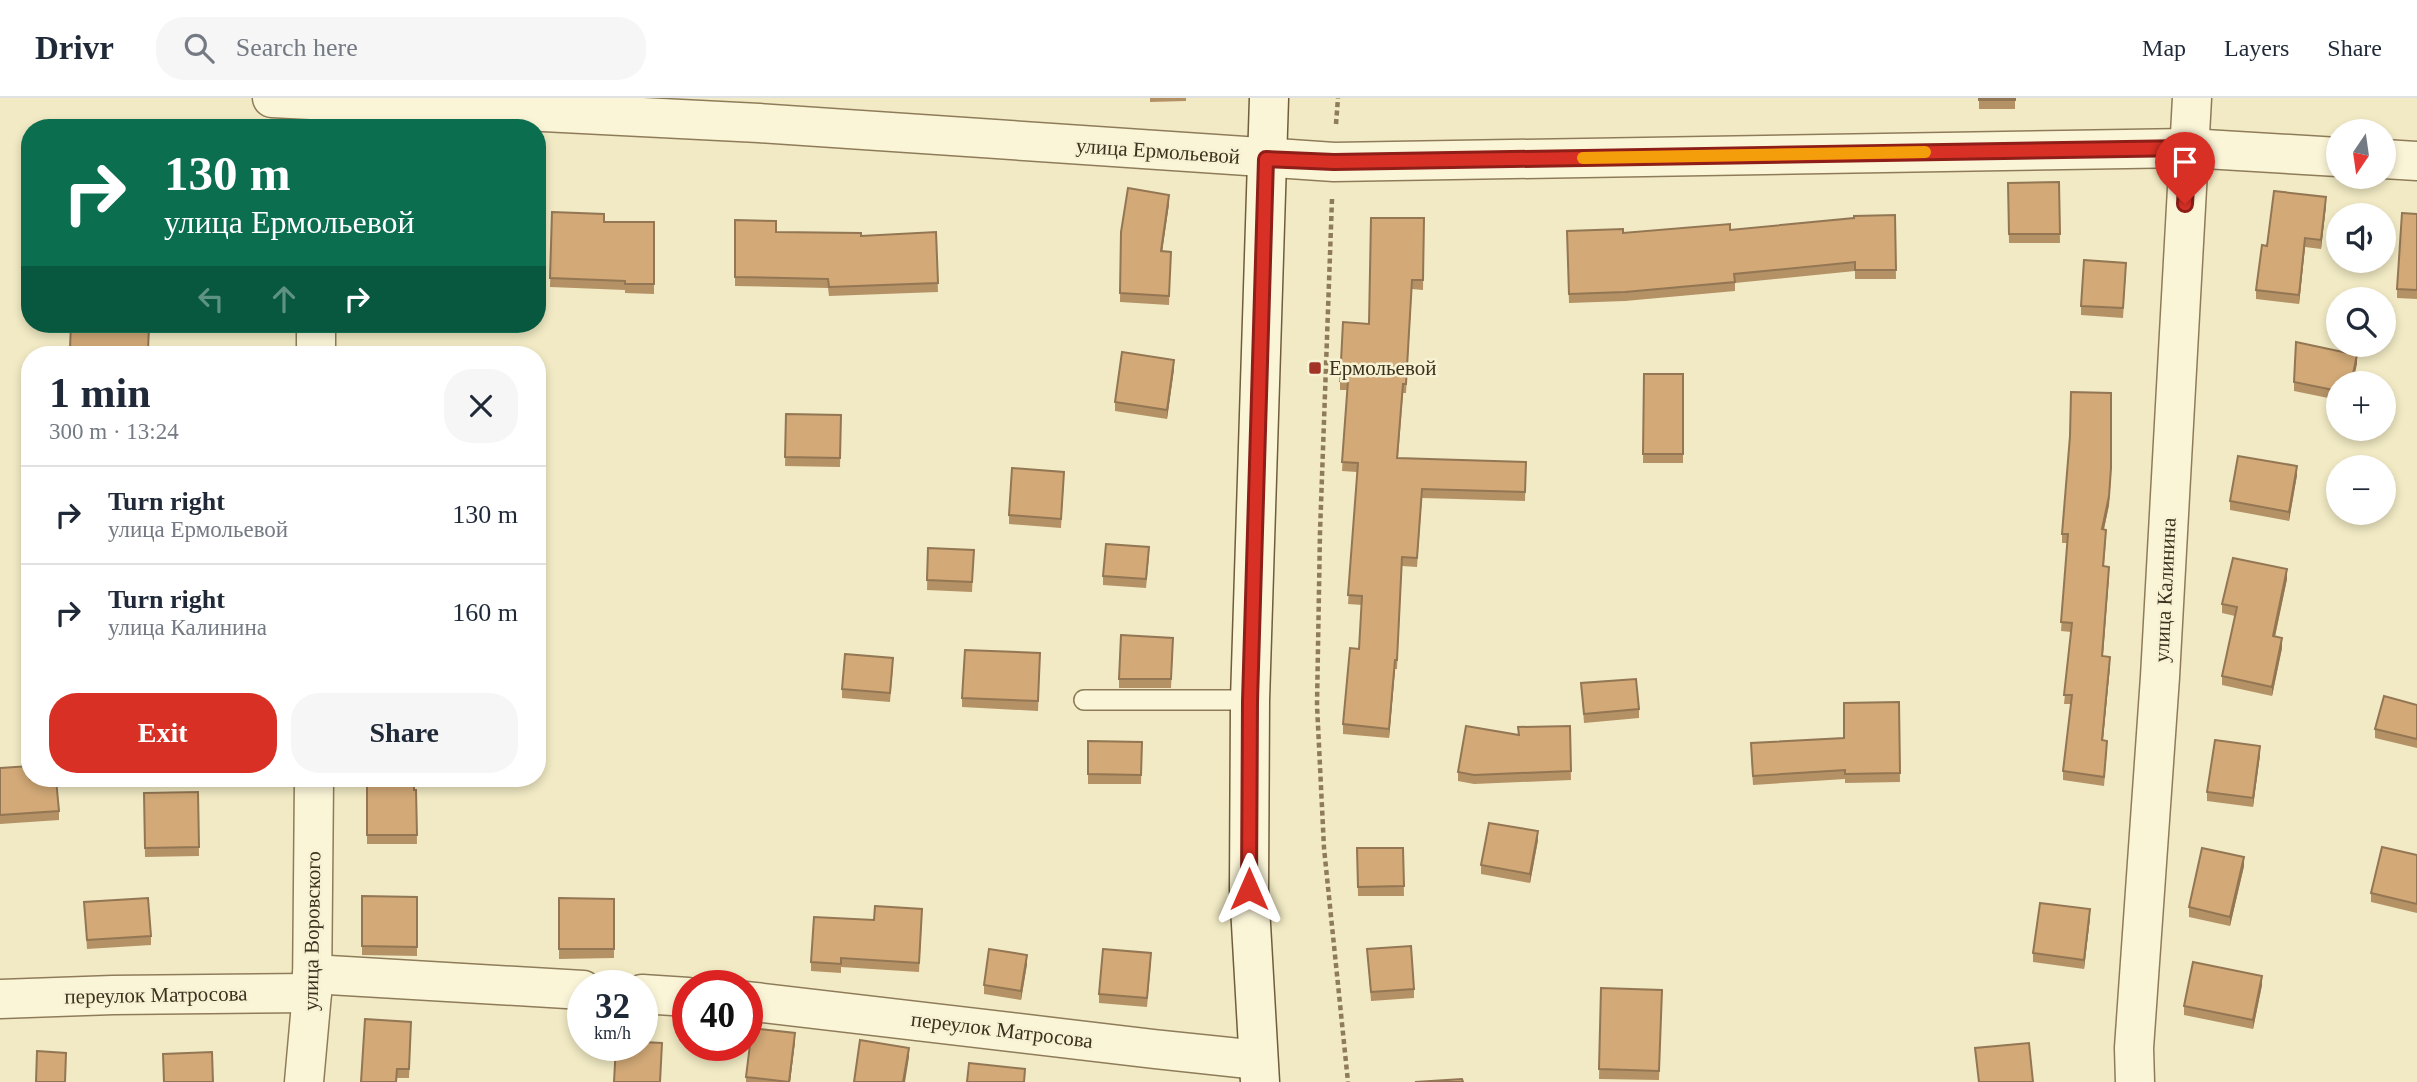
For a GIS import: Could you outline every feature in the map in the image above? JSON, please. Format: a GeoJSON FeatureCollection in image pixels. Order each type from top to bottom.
{"type":"FeatureCollection","features":[{"type":"Feature","properties":{"kind":"street","name":"улица Ермольевой"},"geometry":{"type":"LineString","coordinates":[[272,98],[317,109],[759,123],[1334,162],[2188,148],[2326,156]]}},
{"type":"Feature","properties":{"kind":"street"},"geometry":{"type":"LineString","coordinates":[[1259,1071],[1249,889],[1250,701],[1269,98]]}},
{"type":"Feature","properties":{"kind":"street","name":"улица Калинина"},"geometry":{"type":"LineString","coordinates":[[2135,1082],[2134,1048],[2160,677],[2192,98]]}},
{"type":"Feature","properties":{"kind":"street"},"geometry":{"type":"LineString","coordinates":[[2396,160],[2417,161]]}},
{"type":"Feature","properties":{"kind":"street","name":"улица Воровского"},"geometry":{"type":"LineString","coordinates":[[304,1082],[312,983],[314,787]]}},
{"type":"Feature","properties":{"kind":"street","name":"переулок Матросова"},"geometry":{"type":"LineString","coordinates":[[0,999],[312,983],[567,990]]}},
{"type":"Feature","properties":{"kind":"street","name":"переулок Матросова"},"geometry":{"type":"LineString","coordinates":[[763,1003],[1259,1071]]}},
{"type":"Feature","properties":{"kind":"lane"},"geometry":{"type":"LineString","coordinates":[[1084,700],[1250,701]]}},
{"type":"Feature","properties":{"kind":"path"},"geometry":{"type":"LineString","coordinates":[[1329,250],[1317,705],[1324,848],[1348,1082]]}},
{"type":"Feature","properties":{"kind":"building"},"geometry":{"type":"Polygon","coordinates":[[[2015,98],[2015,100],[1979,100],[2015,98]]]}},
{"type":"Feature","properties":{"kind":"building"},"geometry":{"type":"Polygon","coordinates":[[[2059,182],[2060,234],[2009,234],[2008,183],[2059,182]]]}},
{"type":"Feature","properties":{"kind":"building"},"geometry":{"type":"Polygon","coordinates":[[[1128,188],[1169,195],[1161,251],[1171,252],[1169,296],[1120,293],[1121,232],[1128,188]]]}},
{"type":"Feature","properties":{"kind":"building"},"geometry":{"type":"Polygon","coordinates":[[[2274,191],[2326,197],[2321,240],[2305,238],[2299,295],[2256,290],[2262,245],[2267,246],[2274,191]]]}},
{"type":"Feature","properties":{"kind":"building"},"geometry":{"type":"Polygon","coordinates":[[[552,212],[604,214],[604,222],[654,222],[654,284],[550,278],[552,212]]]}},
{"type":"Feature","properties":{"kind":"building"},"geometry":{"type":"Polygon","coordinates":[[[2402,213],[2417,214],[2417,290],[2397,289],[2402,213]]]}},
{"type":"Feature","properties":{"kind":"building"},"geometry":{"type":"Polygon","coordinates":[[[1895,215],[1896,270],[1855,270],[1855,262],[1734,274],[1735,282],[1569,294],[1567,231],[1623,229],[1623,233],[1730,224],[1730,230],[1854,216],[1895,215]]]}},
{"type":"Feature","properties":{"kind":"building"},"geometry":{"type":"Polygon","coordinates":[[[1371,218],[1424,218],[1423,280],[1412,280],[1406,384],[1403,384],[1397,458],[1526,462],[1525,492],[1422,489],[1417,558],[1402,557],[1397,660],[1389,729],[1343,724],[1350,648],[1359,649],[1362,596],[1348,595],[1358,463],[1342,462],[1348,381],[1340,381],[1343,322],[1369,324],[1371,218]]]}},
{"type":"Feature","properties":{"kind":"building"},"geometry":{"type":"Polygon","coordinates":[[[735,220],[776,221],[776,232],[861,233],[861,236],[936,232],[938,283],[829,287],[828,279],[735,277],[735,220]]]}},
{"type":"Feature","properties":{"kind":"building"},"geometry":{"type":"Polygon","coordinates":[[[2084,260],[2126,263],[2123,308],[2081,306],[2084,260]]]}},
{"type":"Feature","properties":{"kind":"building"},"geometry":{"type":"Polygon","coordinates":[[[71,333],[149,333],[148,346],[70,346],[71,333]]]}},
{"type":"Feature","properties":{"kind":"building"},"geometry":{"type":"Polygon","coordinates":[[[2296,342],[2326,348],[2326,357],[2357,357],[2354,371],[2326,371],[2326,389],[2294,382],[2296,342]]]}},
{"type":"Feature","properties":{"kind":"building"},"geometry":{"type":"Polygon","coordinates":[[[1122,352],[1174,360],[1167,410],[1115,402],[1122,352]]]}},
{"type":"Feature","properties":{"kind":"building"},"geometry":{"type":"Polygon","coordinates":[[[1644,374],[1683,374],[1683,454],[1643,454],[1644,374]]]}},
{"type":"Feature","properties":{"kind":"building"},"geometry":{"type":"Polygon","coordinates":[[[2071,392],[2111,393],[2111,468],[2109,496],[2102,529],[2106,530],[2103,566],[2109,567],[2102,656],[2110,657],[2102,740],[2107,741],[2104,777],[2063,771],[2072,695],[2064,695],[2072,623],[2061,622],[2068,534],[2062,534],[2071,392]]]}},
{"type":"Feature","properties":{"kind":"building"},"geometry":{"type":"Polygon","coordinates":[[[786,414],[841,415],[840,458],[785,457],[786,414]]]}},
{"type":"Feature","properties":{"kind":"building"},"geometry":{"type":"Polygon","coordinates":[[[2238,456],[2297,466],[2289,512],[2230,501],[2238,456]]]}},
{"type":"Feature","properties":{"kind":"building"},"geometry":{"type":"Polygon","coordinates":[[[1012,468],[1064,472],[1061,519],[1009,515],[1012,468]]]}},
{"type":"Feature","properties":{"kind":"building"},"geometry":{"type":"Polygon","coordinates":[[[1106,544],[1149,547],[1146,579],[1103,576],[1106,544]]]}},
{"type":"Feature","properties":{"kind":"building"},"geometry":{"type":"Polygon","coordinates":[[[928,548],[974,550],[972,582],[927,580],[928,548]]]}},
{"type":"Feature","properties":{"kind":"building"},"geometry":{"type":"Polygon","coordinates":[[[2233,558],[2287,569],[2273,636],[2282,638],[2272,687],[2222,676],[2237,607],[2222,604],[2233,558]]]}},
{"type":"Feature","properties":{"kind":"building"},"geometry":{"type":"Polygon","coordinates":[[[1121,635],[1173,638],[1171,679],[1119,679],[1121,635]]]}},
{"type":"Feature","properties":{"kind":"building"},"geometry":{"type":"Polygon","coordinates":[[[965,650],[1040,653],[1038,701],[962,698],[965,650]]]}},
{"type":"Feature","properties":{"kind":"building"},"geometry":{"type":"Polygon","coordinates":[[[845,654],[893,658],[890,693],[842,689],[845,654]]]}},
{"type":"Feature","properties":{"kind":"building"},"geometry":{"type":"Polygon","coordinates":[[[1636,679],[1639,709],[1584,714],[1581,683],[1636,679]]]}},
{"type":"Feature","properties":{"kind":"building"},"geometry":{"type":"Polygon","coordinates":[[[2384,696],[2417,705],[2417,739],[2375,729],[2384,696]]]}},
{"type":"Feature","properties":{"kind":"building"},"geometry":{"type":"Polygon","coordinates":[[[1899,702],[1900,773],[1845,774],[1845,770],[1753,776],[1751,743],[1844,738],[1844,703],[1899,702]]]}},
{"type":"Feature","properties":{"kind":"building"},"geometry":{"type":"Polygon","coordinates":[[[1466,726],[1519,735],[1518,727],[1570,726],[1571,771],[1474,775],[1458,772],[1466,726]]]}},
{"type":"Feature","properties":{"kind":"building"},"geometry":{"type":"Polygon","coordinates":[[[2215,740],[2260,746],[2253,798],[2207,792],[2215,740]]]}},
{"type":"Feature","properties":{"kind":"building"},"geometry":{"type":"Polygon","coordinates":[[[1088,741],[1142,742],[1141,775],[1088,774],[1088,741]]]}},
{"type":"Feature","properties":{"kind":"building"},"geometry":{"type":"Polygon","coordinates":[[[21,767],[21,787],[57,787],[59,811],[0,815],[0,768],[21,767]]]}},
{"type":"Feature","properties":{"kind":"building"},"geometry":{"type":"Polygon","coordinates":[[[367,787],[414,787],[417,835],[367,835],[367,787]]]}},
{"type":"Feature","properties":{"kind":"building"},"geometry":{"type":"Polygon","coordinates":[[[198,792],[199,847],[145,848],[144,793],[198,792]]]}},
{"type":"Feature","properties":{"kind":"building"},"geometry":{"type":"Polygon","coordinates":[[[1489,823],[1538,831],[1530,874],[1481,865],[1489,823]]]}},
{"type":"Feature","properties":{"kind":"building"},"geometry":{"type":"Polygon","coordinates":[[[2382,847],[2417,855],[2417,904],[2371,893],[2382,847]]]}},
{"type":"Feature","properties":{"kind":"building"},"geometry":{"type":"Polygon","coordinates":[[[1357,848],[1403,848],[1404,886],[1358,887],[1357,848]]]}},
{"type":"Feature","properties":{"kind":"building"},"geometry":{"type":"Polygon","coordinates":[[[2202,848],[2244,857],[2230,917],[2189,907],[2202,848]]]}},
{"type":"Feature","properties":{"kind":"building"},"geometry":{"type":"Polygon","coordinates":[[[362,896],[417,897],[417,947],[362,946],[362,896]]]}},
{"type":"Feature","properties":{"kind":"building"},"geometry":{"type":"Polygon","coordinates":[[[148,898],[151,936],[87,940],[84,902],[148,898]]]}},
{"type":"Feature","properties":{"kind":"building"},"geometry":{"type":"Polygon","coordinates":[[[559,898],[614,899],[614,949],[559,949],[559,898]]]}},
{"type":"Feature","properties":{"kind":"building"},"geometry":{"type":"Polygon","coordinates":[[[2040,903],[2090,909],[2084,960],[2033,953],[2040,903]]]}},
{"type":"Feature","properties":{"kind":"building"},"geometry":{"type":"Polygon","coordinates":[[[875,906],[922,909],[919,963],[841,958],[841,964],[811,962],[814,917],[874,920],[875,906]]]}},
{"type":"Feature","properties":{"kind":"building"},"geometry":{"type":"Polygon","coordinates":[[[1411,946],[1414,989],[1371,992],[1367,949],[1411,946]]]}},
{"type":"Feature","properties":{"kind":"building"},"geometry":{"type":"Polygon","coordinates":[[[989,949],[1027,955],[1021,991],[984,985],[989,949]]]}},
{"type":"Feature","properties":{"kind":"building"},"geometry":{"type":"Polygon","coordinates":[[[1103,949],[1151,953],[1147,998],[1099,994],[1103,949]]]}},
{"type":"Feature","properties":{"kind":"building"},"geometry":{"type":"Polygon","coordinates":[[[2193,962],[2262,976],[2253,1020],[2184,1006],[2193,962]]]}},
{"type":"Feature","properties":{"kind":"building"},"geometry":{"type":"Polygon","coordinates":[[[1601,988],[1662,990],[1659,1071],[1599,1069],[1601,988]]]}},
{"type":"Feature","properties":{"kind":"building"},"geometry":{"type":"Polygon","coordinates":[[[365,1019],[411,1022],[409,1069],[397,1069],[396,1082],[361,1082],[365,1019]]]}},
{"type":"Feature","properties":{"kind":"building"},"geometry":{"type":"Polygon","coordinates":[[[763,1029],[795,1033],[789,1082],[746,1077],[748,1061],[763,1061],[763,1029]]]}},
{"type":"Feature","properties":{"kind":"building"},"geometry":{"type":"Polygon","coordinates":[[[860,1040],[909,1048],[903,1082],[854,1082],[860,1040]]]}},
{"type":"Feature","properties":{"kind":"building"},"geometry":{"type":"Polygon","coordinates":[[[658,1043],[662,1043],[660,1082],[614,1082],[615,1061],[658,1061],[658,1043]]]}},
{"type":"Feature","properties":{"kind":"building"},"geometry":{"type":"Polygon","coordinates":[[[2029,1043],[2033,1082],[1979,1082],[1975,1048],[2029,1043]]]}},
{"type":"Feature","properties":{"kind":"building"},"geometry":{"type":"Polygon","coordinates":[[[37,1051],[66,1053],[65,1082],[36,1082],[37,1051]]]}},
{"type":"Feature","properties":{"kind":"building"},"geometry":{"type":"Polygon","coordinates":[[[212,1052],[213,1082],[164,1082],[163,1054],[212,1052]]]}},
{"type":"Feature","properties":{"kind":"building"},"geometry":{"type":"Polygon","coordinates":[[[969,1063],[1025,1069],[1024,1082],[967,1082],[969,1063]]]}},
{"type":"Feature","properties":{"kind":"building"},"geometry":{"type":"Polygon","coordinates":[[[1462,1079],[1463,1082],[1415,1082],[1462,1079]]]}},
{"type":"Feature","properties":{"kind":"slow traffic"},"geometry":{"type":"LineString","coordinates":[[1583,158],[1925,152]]}},
{"type":"Feature","properties":{"kind":"place","name":"Ермольевой"},"geometry":{"type":"Point","coordinates":[1315,368]}},
{"type":"Feature","properties":{"kind":"route"},"geometry":{"type":"LineString","coordinates":[[1249,889],[1250,701],[1266,159],[1334,162],[2188,148],[2185,204]]}}]}
